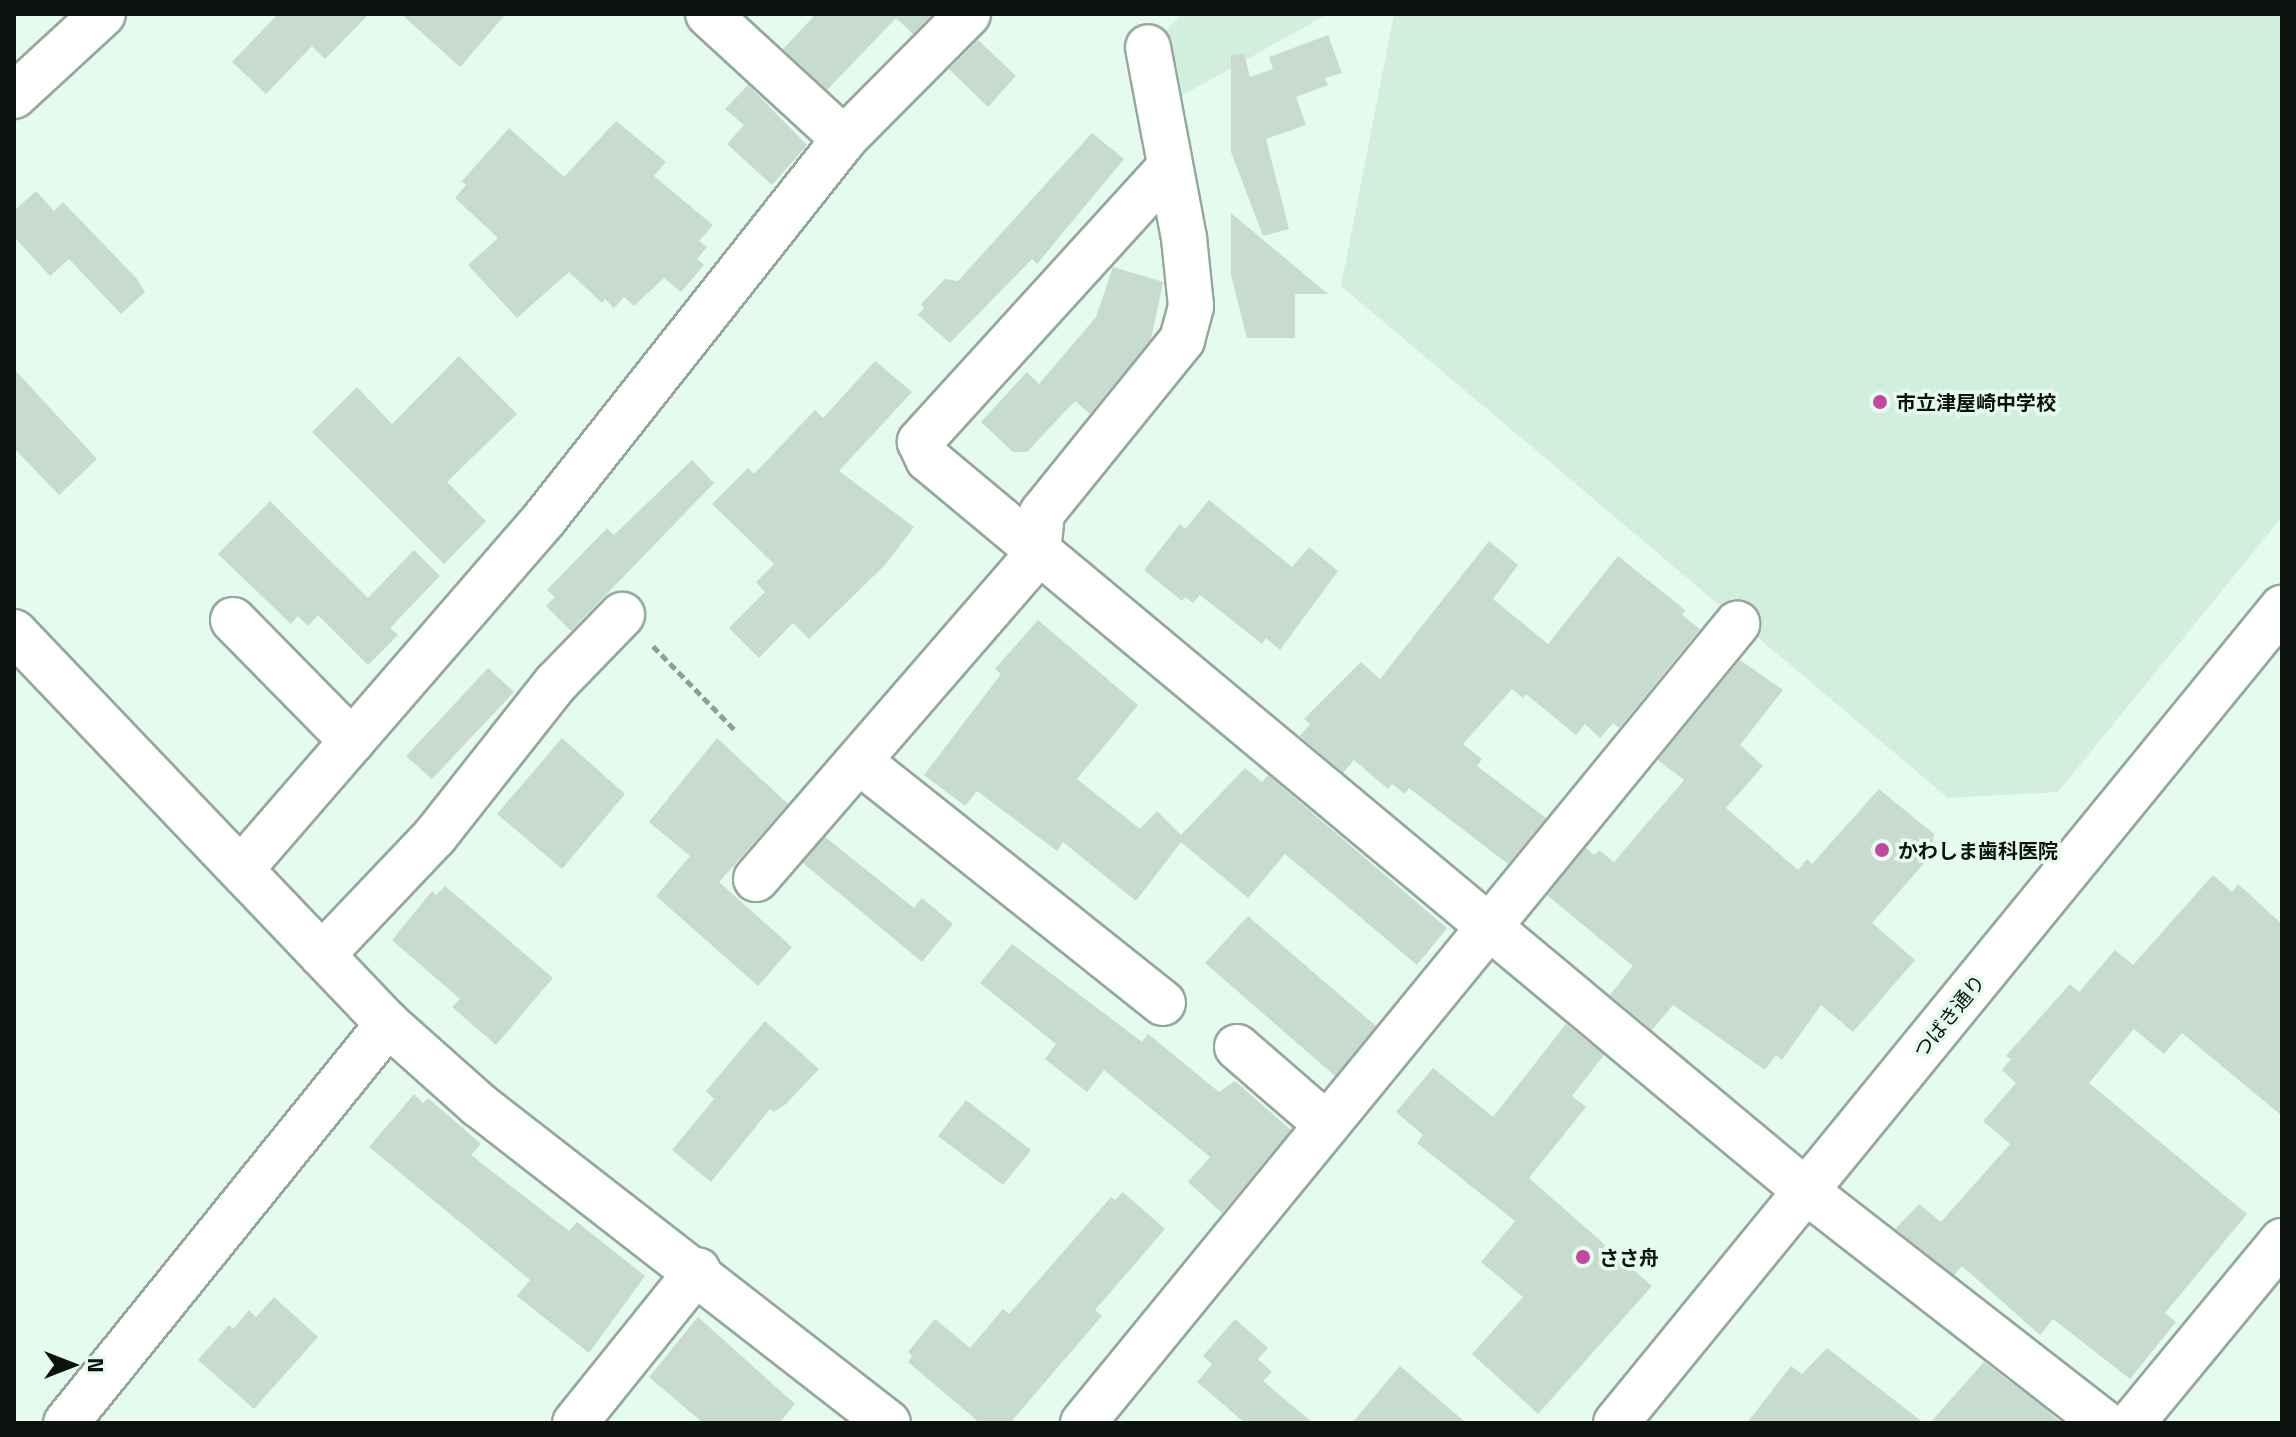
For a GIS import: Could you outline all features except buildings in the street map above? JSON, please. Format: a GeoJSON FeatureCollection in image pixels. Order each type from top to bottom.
{"type":"FeatureCollection","features":[{"type":"Feature","properties":{"kind":"street"},"geometry":{"type":"LineString","coordinates":[[14,96],[103,14]]}},
{"type":"Feature","properties":{"kind":"street"},"geometry":{"type":"LineString","coordinates":[[708,14],[844,139]]}},
{"type":"Feature","properties":{"kind":"street"},"geometry":{"type":"LineString","coordinates":[[242,868],[545,518],[844,139],[968,14]]}},
{"type":"Feature","properties":{"kind":"street"},"geometry":{"type":"LineString","coordinates":[[756,879],[1038,553],[1042,513],[1182,340],[1191,306],[1184,238],[1168,169],[1148,47]]}},
{"type":"Feature","properties":{"kind":"street"},"geometry":{"type":"LineString","coordinates":[[1168,169],[920,442],[928,459],[1489,930],[1806,1191],[2104,1423]]}},
{"type":"Feature","properties":{"kind":"street","name":"つばき通り"},"geometry":{"type":"LineString","coordinates":[[1616,1423],[2282,608]]}},
{"type":"Feature","properties":{"kind":"street"},"geometry":{"type":"LineString","coordinates":[[322,955],[435,836],[556,683],[622,615]]}},
{"type":"Feature","properties":{"kind":"street"},"geometry":{"type":"LineString","coordinates":[[233,620],[352,741]]}},
{"type":"Feature","properties":{"kind":"street"},"geometry":{"type":"LineString","coordinates":[[1083,1423],[1737,624]]}},
{"type":"Feature","properties":{"kind":"street"},"geometry":{"type":"LineString","coordinates":[[14,632],[388,1024],[479,1105],[698,1270],[888,1423]]}},
{"type":"Feature","properties":{"kind":"street"},"geometry":{"type":"LineString","coordinates":[[860,762],[1163,1003]]}},
{"type":"Feature","properties":{"kind":"street"},"geometry":{"type":"LineString","coordinates":[[66,1423],[388,1024]]}},
{"type":"Feature","properties":{"kind":"street"},"geometry":{"type":"LineString","coordinates":[[1237,1047],[1327,1125]]}},
{"type":"Feature","properties":{"kind":"street"},"geometry":{"type":"LineString","coordinates":[[2132,1423],[2282,1241]]}},
{"type":"Feature","properties":{"kind":"street"},"geometry":{"type":"LineString","coordinates":[[575,1423],[698,1270]]}},
{"type":"Feature","properties":{"kind":"path"},"geometry":{"type":"LineString","coordinates":[[622,615],[736,731]]}},
{"type":"Feature","properties":{"kind":"shaded area"},"geometry":{"type":"Polygon","coordinates":[[[1182,14],[1328,14],[1169,103],[1156,41],[1182,14]]]}},
{"type":"Feature","properties":{"kind":"shaded area","name":"市立津屋崎中学校"},"geometry":{"type":"Polygon","coordinates":[[[1394,14],[2282,14],[2282,517],[2058,792],[1948,798],[1341,286],[1394,14]]]}},
{"type":"Feature","properties":{"kind":"place","name":"市立津屋崎中学校"},"geometry":{"type":"Point","coordinates":[1880,402]}},
{"type":"Feature","properties":{"kind":"place","name":"かわしま歯科医院"},"geometry":{"type":"Point","coordinates":[1882,850]}},
{"type":"Feature","properties":{"kind":"place","name":"ささ舟"},"geometry":{"type":"Point","coordinates":[1583,1257]}}]}
